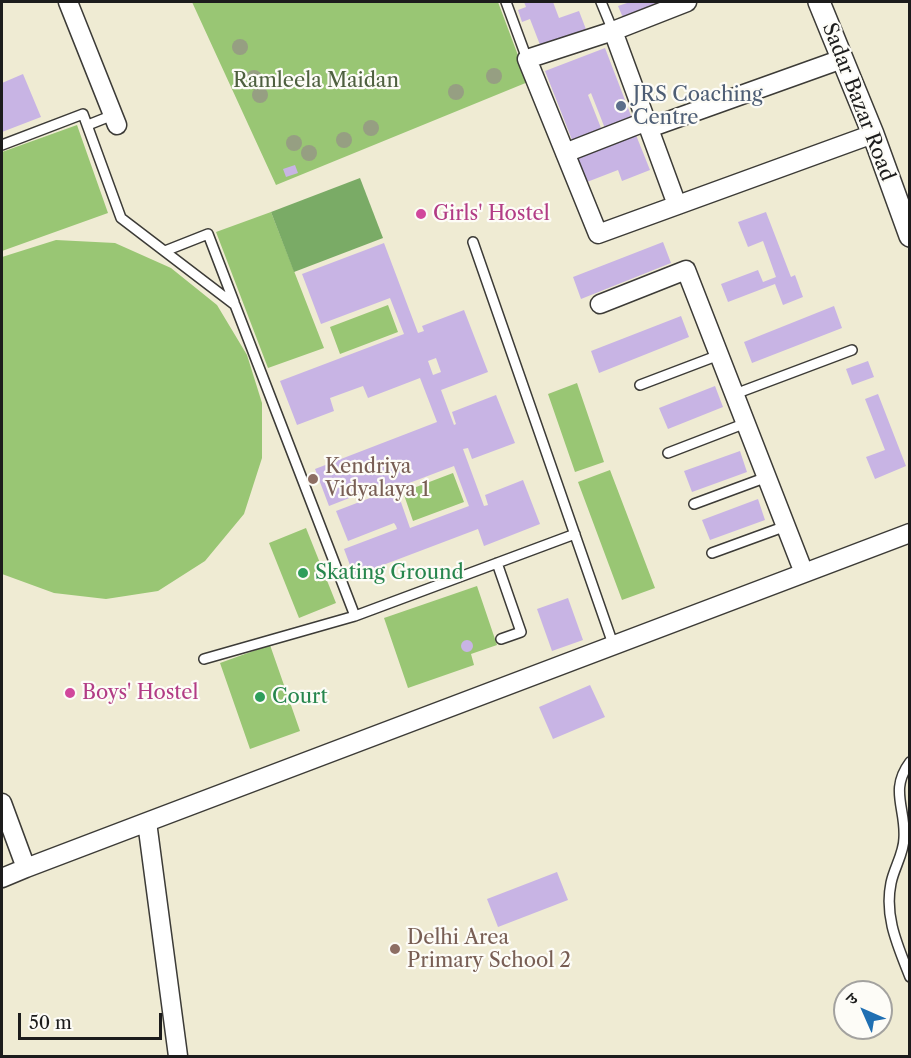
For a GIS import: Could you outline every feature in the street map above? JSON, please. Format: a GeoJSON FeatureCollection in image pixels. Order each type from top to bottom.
{"type":"FeatureCollection","features":[{"type":"Feature","properties":{"kind":"street"},"geometry":{"type":"LineString","coordinates":[[69,2],[115,120]]}},
{"type":"Feature","properties":{"kind":"street"},"geometry":{"type":"LineString","coordinates":[[687,2],[613,31],[527,59],[598,234],[873,134]]}},
{"type":"Feature","properties":{"kind":"street","name":"Sadar Bazar Road"},"geometry":{"type":"LineString","coordinates":[[819,2],[873,134],[909,236]]}},
{"type":"Feature","properties":{"kind":"street"},"geometry":{"type":"LineString","coordinates":[[613,31],[677,205]]}},
{"type":"Feature","properties":{"kind":"street"},"geometry":{"type":"LineString","coordinates":[[565,153],[843,59]]}},
{"type":"Feature","properties":{"kind":"street"},"geometry":{"type":"LineString","coordinates":[[600,304],[686,270],[804,573]]}},
{"type":"Feature","properties":{"kind":"street"},"geometry":{"type":"LineString","coordinates":[[2,878],[909,533]]}},
{"type":"Feature","properties":{"kind":"street"},"geometry":{"type":"LineString","coordinates":[[2,803],[26,868]]}},
{"type":"Feature","properties":{"kind":"street"},"geometry":{"type":"LineString","coordinates":[[147,822],[178,1056]]}},
{"type":"Feature","properties":{"kind":"lane"},"geometry":{"type":"LineString","coordinates":[[506,2],[527,59]]}},
{"type":"Feature","properties":{"kind":"lane"},"geometry":{"type":"LineString","coordinates":[[601,2],[613,31]]}},
{"type":"Feature","properties":{"kind":"lane"},"geometry":{"type":"LineString","coordinates":[[2,145],[83,114],[121,218],[235,304]]}},
{"type":"Feature","properties":{"kind":"lane"},"geometry":{"type":"LineString","coordinates":[[88,125],[115,120]]}},
{"type":"Feature","properties":{"kind":"lane"},"geometry":{"type":"LineString","coordinates":[[165,251],[208,234],[355,616]]}},
{"type":"Feature","properties":{"kind":"lane"},"geometry":{"type":"LineString","coordinates":[[473,242],[613,644]]}},
{"type":"Feature","properties":{"kind":"lane"},"geometry":{"type":"LineString","coordinates":[[735,394],[852,350]]}},
{"type":"Feature","properties":{"kind":"lane"},"geometry":{"type":"LineString","coordinates":[[640,385],[720,355]]}},
{"type":"Feature","properties":{"kind":"lane"},"geometry":{"type":"LineString","coordinates":[[668,453],[746,423]]}},
{"type":"Feature","properties":{"kind":"lane"},"geometry":{"type":"LineString","coordinates":[[694,504],[767,477]]}},
{"type":"Feature","properties":{"kind":"lane"},"geometry":{"type":"LineString","coordinates":[[712,553],[786,526]]}},
{"type":"Feature","properties":{"kind":"lane"},"geometry":{"type":"LineString","coordinates":[[204,659],[355,616],[575,534]]}},
{"type":"Feature","properties":{"kind":"lane"},"geometry":{"type":"LineString","coordinates":[[497,563],[521,632],[501,639]]}},
{"type":"Feature","properties":{"kind":"lane"},"geometry":{"type":"LineString","coordinates":[[909,762],[898,785],[904,843],[891,881],[888,905],[891,928],[909,977]]}},
{"type":"Feature","properties":{"kind":"green space","name":"Ramleela Maidan"},"geometry":{"type":"Polygon","coordinates":[[[192,2],[498,2],[528,82],[276,185],[192,2]]]}},
{"type":"Feature","properties":{"kind":"green space"},"geometry":{"type":"Polygon","coordinates":[[[77,125],[108,213],[2,251],[2,152],[77,125]]]}},
{"type":"Feature","properties":{"kind":"green space"},"geometry":{"type":"Polygon","coordinates":[[[360,178],[383,238],[294,272],[271,212],[360,178]]]}},
{"type":"Feature","properties":{"kind":"green space"},"geometry":{"type":"Polygon","coordinates":[[[271,212],[324,348],[268,368],[216,232],[271,212]]]}},
{"type":"Feature","properties":{"kind":"green space"},"geometry":{"type":"Polygon","coordinates":[[[56,240],[115,243],[171,268],[217,305],[247,355],[262,403],[262,458],[244,514],[205,561],[158,591],[106,599],[54,593],[2,574],[2,257],[56,240]]]}},
{"type":"Feature","properties":{"kind":"green space"},"geometry":{"type":"Polygon","coordinates":[[[388,305],[398,332],[340,354],[330,327],[388,305]]]}},
{"type":"Feature","properties":{"kind":"green space"},"geometry":{"type":"Polygon","coordinates":[[[577,383],[604,462],[575,472],[548,394],[577,383]]]}},
{"type":"Feature","properties":{"kind":"green space"},"geometry":{"type":"Polygon","coordinates":[[[610,470],[655,588],[622,600],[578,482],[610,470]]]}},
{"type":"Feature","properties":{"kind":"green space"},"geometry":{"type":"Polygon","coordinates":[[[453,473],[464,502],[413,521],[403,492],[453,473]]]}},
{"type":"Feature","properties":{"kind":"green space","name":"Skating Ground"},"geometry":{"type":"Polygon","coordinates":[[[306,528],[336,603],[299,618],[269,543],[306,528]]]}},
{"type":"Feature","properties":{"kind":"green space"},"geometry":{"type":"Polygon","coordinates":[[[477,586],[497,645],[471,654],[474,665],[408,688],[384,618],[477,586]]]}},
{"type":"Feature","properties":{"kind":"green space","name":"Court"},"geometry":{"type":"Polygon","coordinates":[[[270,645],[300,731],[250,749],[220,663],[270,645]]]}},
{"type":"Feature","properties":{"kind":"building"},"geometry":{"type":"Polygon","coordinates":[[[524,2],[553,2],[559,18],[579,11],[587,32],[542,50],[530,19],[522,22],[518,10],[526,7],[524,2]]]}},
{"type":"Feature","properties":{"kind":"building"},"geometry":{"type":"Polygon","coordinates":[[[630,2],[664,2],[624,20],[618,6],[630,2]]]}},
{"type":"Feature","properties":{"kind":"building"},"geometry":{"type":"Polygon","coordinates":[[[605,48],[633,121],[606,131],[591,93],[588,95],[603,133],[574,145],[545,71],[605,48]]]}},
{"type":"Feature","properties":{"kind":"building"},"geometry":{"type":"Polygon","coordinates":[[[23,74],[41,117],[2,132],[2,83],[23,74]]]}},
{"type":"Feature","properties":{"kind":"building"},"geometry":{"type":"Polygon","coordinates":[[[636,135],[650,170],[622,181],[618,170],[587,182],[577,158],[636,135]]]}},
{"type":"Feature","properties":{"kind":"building"},"geometry":{"type":"Polygon","coordinates":[[[295,165],[298,173],[286,177],[283,169],[295,165]]]}},
{"type":"Feature","properties":{"kind":"building"},"geometry":{"type":"Polygon","coordinates":[[[766,212],[791,277],[795,275],[803,297],[783,305],[775,284],[728,302],[721,284],[758,270],[763,282],[776,277],[763,241],[748,247],[738,222],[766,212]]]}},
{"type":"Feature","properties":{"kind":"building"},"geometry":{"type":"Polygon","coordinates":[[[663,242],[671,263],[581,299],[573,277],[663,242]]]}},
{"type":"Feature","properties":{"kind":"building"},"geometry":{"type":"Polygon","coordinates":[[[384,243],[418,333],[424,331],[422,326],[464,310],[488,372],[441,390],[454,425],[456,424],[452,412],[496,395],[515,443],[472,459],[468,448],[463,449],[484,506],[488,505],[485,495],[523,480],[540,524],[484,546],[478,529],[354,576],[344,549],[397,529],[396,526],[394,523],[348,541],[336,511],[383,493],[380,486],[329,506],[315,469],[437,422],[420,378],[368,398],[363,386],[330,398],[334,411],[297,425],[280,381],[404,334],[390,298],[321,324],[302,274],[384,243]],[[436,358],[428,361],[433,375],[441,372],[436,358]],[[454,466],[396,488],[410,528],[469,506],[454,466]]]}},
{"type":"Feature","properties":{"kind":"building"},"geometry":{"type":"Polygon","coordinates":[[[834,306],[842,328],[752,363],[744,342],[834,306]]]}},
{"type":"Feature","properties":{"kind":"building"},"geometry":{"type":"Polygon","coordinates":[[[681,316],[689,337],[599,373],[591,351],[681,316]]]}},
{"type":"Feature","properties":{"kind":"building"},"geometry":{"type":"Polygon","coordinates":[[[868,361],[874,377],[852,385],[846,369],[868,361]]]}},
{"type":"Feature","properties":{"kind":"building"},"geometry":{"type":"Polygon","coordinates":[[[715,386],[723,407],[668,429],[659,408],[715,386]]]}},
{"type":"Feature","properties":{"kind":"building"},"geometry":{"type":"Polygon","coordinates":[[[878,394],[906,466],[875,479],[866,457],[885,450],[865,399],[878,394]]]}},
{"type":"Feature","properties":{"kind":"building"},"geometry":{"type":"Polygon","coordinates":[[[740,451],[747,472],[692,492],[684,471],[740,451]]]}},
{"type":"Feature","properties":{"kind":"building"},"geometry":{"type":"Polygon","coordinates":[[[758,499],[765,520],[710,540],[702,520],[758,499]]]}},
{"type":"Feature","properties":{"kind":"building"},"geometry":{"type":"Polygon","coordinates":[[[568,598],[583,640],[552,651],[537,609],[568,598]]]}},
{"type":"Feature","properties":{"kind":"building"},"geometry":{"type":"Polygon","coordinates":[[[469,640],[472,641],[472,651],[465,652],[462,651],[461,644],[462,641],[469,640]]]}},
{"type":"Feature","properties":{"kind":"building"},"geometry":{"type":"Polygon","coordinates":[[[590,685],[605,717],[553,739],[539,707],[590,685]]]}},
{"type":"Feature","properties":{"kind":"building"},"geometry":{"type":"Polygon","coordinates":[[[557,872],[568,900],[498,927],[487,899],[557,872]]]}},
{"type":"Feature","properties":{"kind":"place","name":"JRS Coaching Centre"},"geometry":{"type":"Point","coordinates":[621,106]}},
{"type":"Feature","properties":{"kind":"place","name":"Girls' Hostel"},"geometry":{"type":"Point","coordinates":[421,214]}},
{"type":"Feature","properties":{"kind":"place","name":"Kendriya Vidyalaya 1"},"geometry":{"type":"Point","coordinates":[313,479]}},
{"type":"Feature","properties":{"kind":"place","name":"Skating Ground"},"geometry":{"type":"Point","coordinates":[303,573]}},
{"type":"Feature","properties":{"kind":"place","name":"Boys' Hostel"},"geometry":{"type":"Point","coordinates":[70,693]}},
{"type":"Feature","properties":{"kind":"place","name":"Court"},"geometry":{"type":"Point","coordinates":[260,697]}},
{"type":"Feature","properties":{"kind":"place","name":"Delhi Area Primary School 2"},"geometry":{"type":"Point","coordinates":[395,949]}}]}
